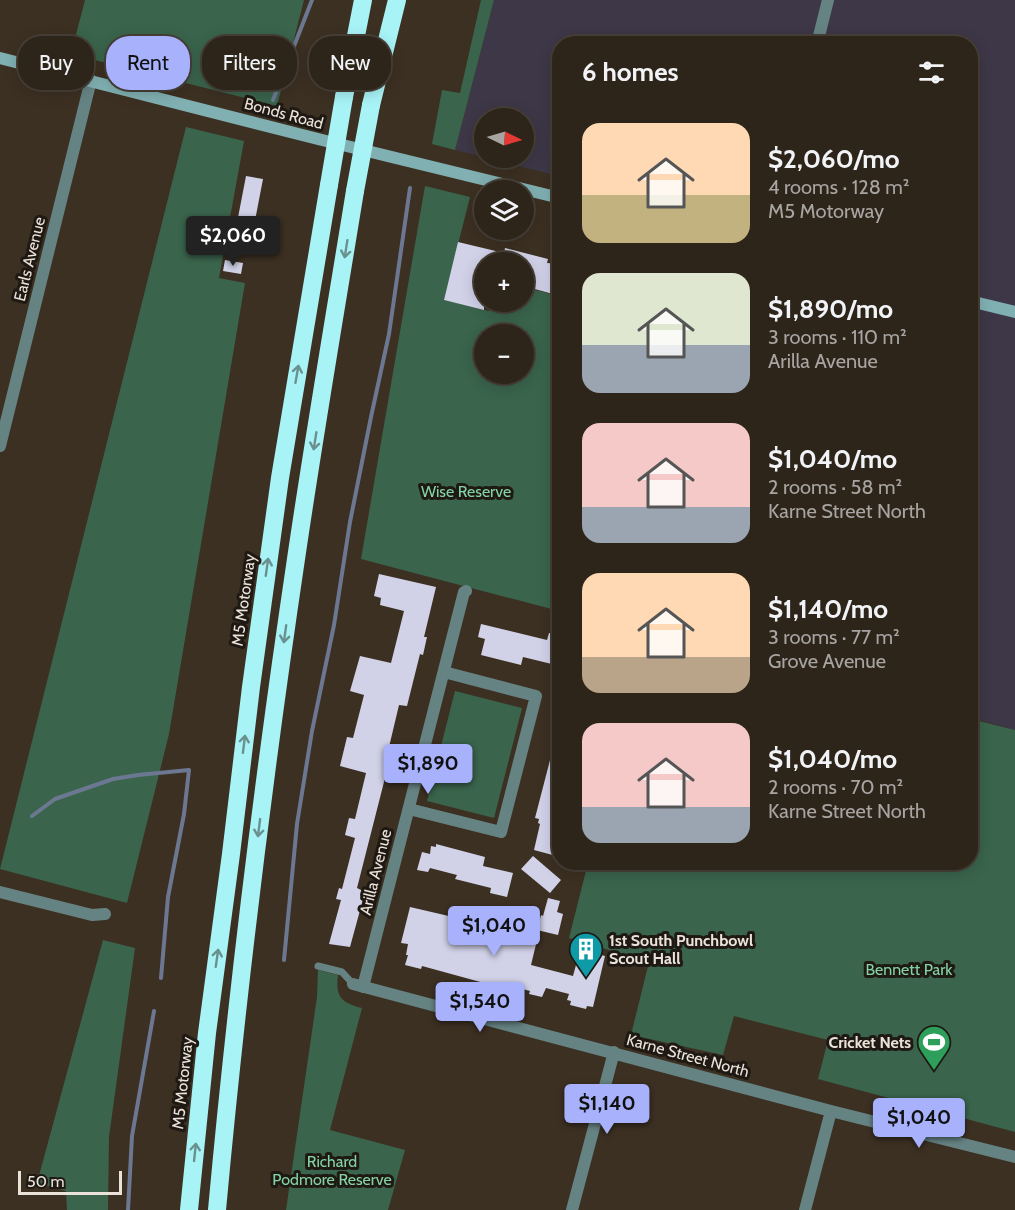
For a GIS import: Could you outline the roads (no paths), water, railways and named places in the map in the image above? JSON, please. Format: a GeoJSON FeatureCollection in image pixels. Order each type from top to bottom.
{"type":"FeatureCollection","features":[{"type":"Feature","properties":{"kind":"highway","name":"M5 Motorway"},"geometry":{"type":"LineString","coordinates":[[189,1210],[207,1034],[250,687],[280,478],[344,98],[363,0]]}},
{"type":"Feature","properties":{"kind":"highway"},"geometry":{"type":"LineString","coordinates":[[217,1210],[243,961],[296,557],[355,191],[391,0]]}},
{"type":"Feature","properties":{"kind":"highway"},"geometry":{"type":"LineString","coordinates":[[371,105],[396,0]]}},
{"type":"Feature","properties":{"kind":"main road","name":"Bonds Road"},"geometry":{"type":"LineString","coordinates":[[0,58],[18,62]]}},
{"type":"Feature","properties":{"kind":"main road","name":"Bonds Road"},"geometry":{"type":"LineString","coordinates":[[94,81],[552,196]]}},
{"type":"Feature","properties":{"kind":"main road"},"geometry":{"type":"LineString","coordinates":[[978,303],[1015,312]]}},
{"type":"Feature","properties":{"kind":"street"},"geometry":{"type":"LineString","coordinates":[[819,36],[828,0]]}},
{"type":"Feature","properties":{"kind":"street","name":"Earls Avenue"},"geometry":{"type":"LineString","coordinates":[[0,446],[89,90]]}},
{"type":"Feature","properties":{"kind":"street","name":"Arilla Avenue"},"geometry":{"type":"LineString","coordinates":[[358,985],[409,809],[466,591]]}},
{"type":"Feature","properties":{"kind":"street"},"geometry":{"type":"LineString","coordinates":[[409,809],[501,832],[536,696],[444,672]]}},
{"type":"Feature","properties":{"kind":"street"},"geometry":{"type":"LineString","coordinates":[[0,892],[92,915],[105,914]]}},
{"type":"Feature","properties":{"kind":"street","name":"Karne Street North"},"geometry":{"type":"LineString","coordinates":[[358,985],[831,1111],[1015,1157]]}},
{"type":"Feature","properties":{"kind":"street"},"geometry":{"type":"LineString","coordinates":[[572,1210],[614,1052]]}},
{"type":"Feature","properties":{"kind":"street"},"geometry":{"type":"LineString","coordinates":[[805,1210],[831,1111]]}},
{"type":"Feature","properties":{"kind":"lane"},"geometry":{"type":"LineString","coordinates":[[318,966],[342,972],[358,985]]}},
{"type":"Feature","properties":{"kind":"waterway"},"geometry":{"type":"LineString","coordinates":[[273,100],[312,0]]}},
{"type":"Feature","properties":{"kind":"waterway"},"geometry":{"type":"LineString","coordinates":[[284,960],[297,824],[312,731],[334,625],[350,522],[389,334],[410,188]]}},
{"type":"Feature","properties":{"kind":"waterway"},"geometry":{"type":"LineString","coordinates":[[32,816],[55,799],[113,779],[189,770],[184,814],[168,897],[161,978]]}},
{"type":"Feature","properties":{"kind":"waterway"},"geometry":{"type":"LineString","coordinates":[[128,1210],[132,1136],[154,1011]]}},
{"type":"Feature","properties":{"kind":"place","name":"1st South Punchbowl Scout Hall"},"geometry":{"type":"Point","coordinates":[586,978]}},
{"type":"Feature","properties":{"kind":"place","name":"Cricket Nets"},"geometry":{"type":"Point","coordinates":[934,1071]}},
{"type":"Feature","properties":{"kind":"park label","name":"Wise Reserve"},"geometry":{"type":"Point","coordinates":[466,491]}},
{"type":"Feature","properties":{"kind":"park label","name":"Bennett Park"},"geometry":{"type":"Point","coordinates":[909,969]}},
{"type":"Feature","properties":{"kind":"park label","name":"Richard Podmore Reserve"},"geometry":{"type":"Point","coordinates":[332,1170]}}]}
